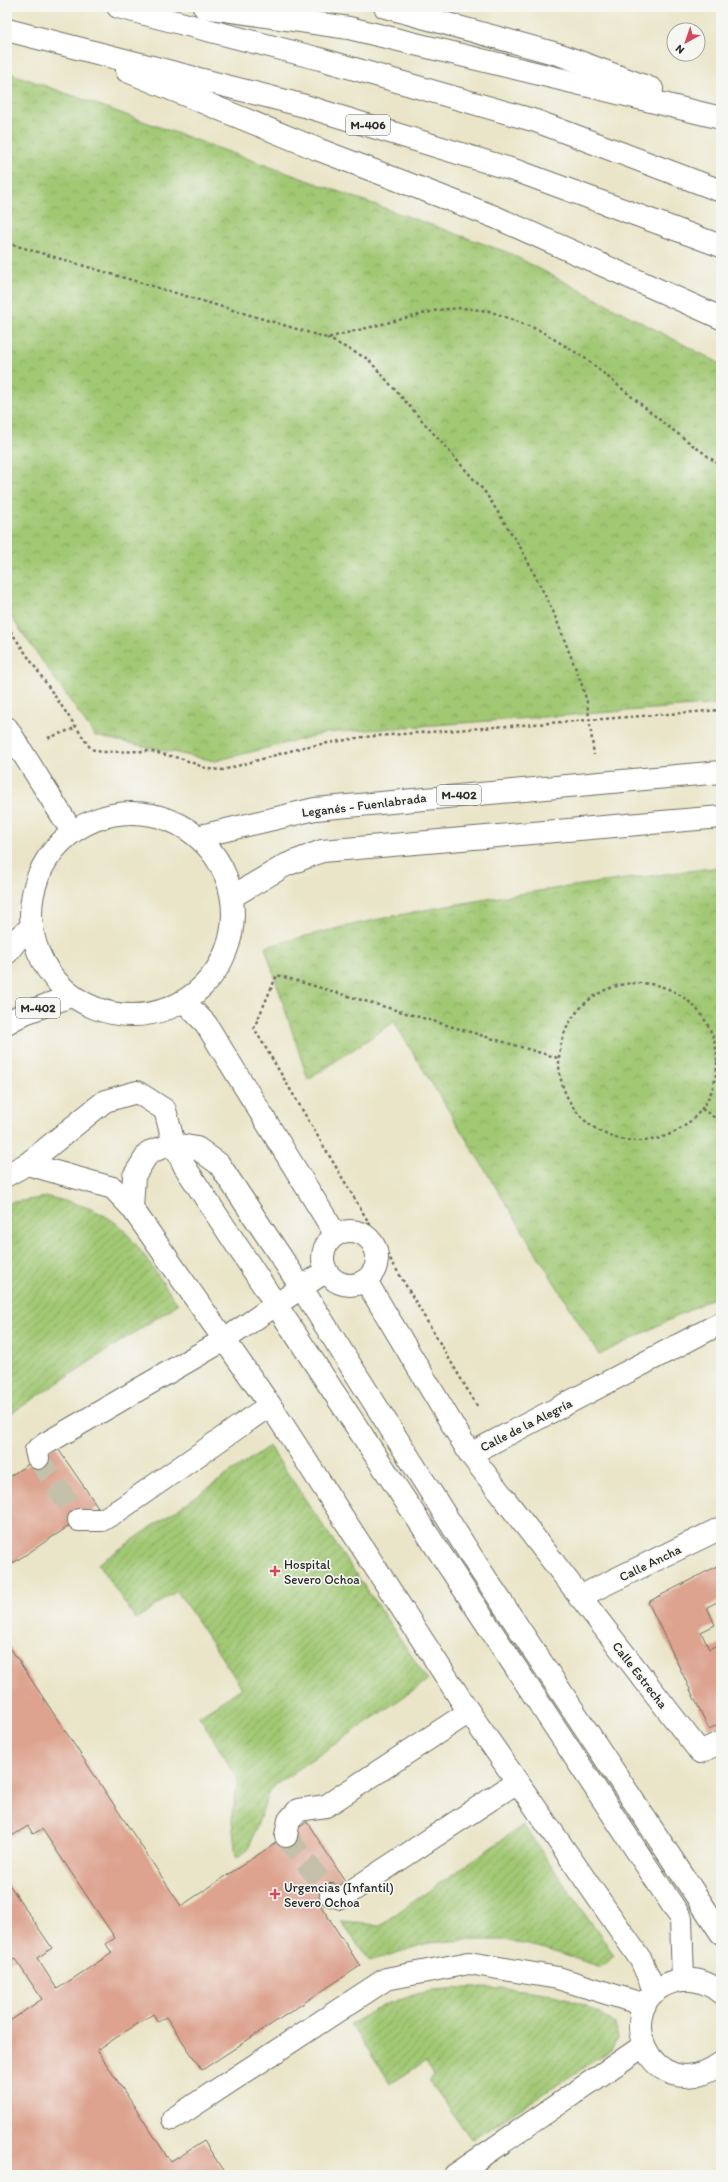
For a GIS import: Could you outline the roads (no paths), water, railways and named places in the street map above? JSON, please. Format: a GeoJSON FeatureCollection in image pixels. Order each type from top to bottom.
{"type":"FeatureCollection","features":[{"type":"Feature","properties":{"kind":"main road"},"geometry":{"type":"LineString","coordinates":[[118,7],[320,58],[536,121],[721,191]]}},
{"type":"Feature","properties":{"kind":"main road"},"geometry":{"type":"LineString","coordinates":[[204,7],[350,28],[721,118]]}},
{"type":"Feature","properties":{"kind":"main road"},"geometry":{"type":"LineString","coordinates":[[385,7],[562,55],[721,115]]}},
{"type":"Feature","properties":{"kind":"main road","name":"M-406"},"geometry":{"type":"LineString","coordinates":[[7,30],[305,106],[513,169],[721,246]]}},
{"type":"Feature","properties":{"kind":"main road","name":"M-406"},"geometry":{"type":"LineString","coordinates":[[50,40],[317,149],[494,217],[721,318]]}},
{"type":"Feature","properties":{"kind":"main road"},"geometry":{"type":"LineString","coordinates":[[7,728],[71,830]]}},
{"type":"Feature","properties":{"kind":"main road","name":"Leganés - Fuenlabrada"},"geometry":{"type":"LineString","coordinates":[[201,836],[315,809],[721,772]]}},
{"type":"Feature","properties":{"kind":"main road"},"geometry":{"type":"LineString","coordinates":[[120,813],[154,815],[201,836],[219,863],[233,896],[234,916],[228,949],[210,980],[184,1001],[152,1013],[118,1014],[85,1004],[71,996],[53,976],[41,958],[32,927],[32,895],[43,865],[71,830],[100,817],[120,813]]}},
{"type":"Feature","properties":{"kind":"main road"},"geometry":{"type":"LineString","coordinates":[[233,896],[286,865],[322,851],[721,817]]}},
{"type":"Feature","properties":{"kind":"main road"},"geometry":{"type":"LineString","coordinates":[[7,953],[20,936],[32,927]]}},
{"type":"Feature","properties":{"kind":"main road","name":"M-402"},"geometry":{"type":"LineString","coordinates":[[7,1023],[25,1013],[71,996]]}},
{"type":"Feature","properties":{"kind":"main road"},"geometry":{"type":"LineString","coordinates":[[184,1001],[206,1024],[336,1235]]}},
{"type":"Feature","properties":{"kind":"main road"},"geometry":{"type":"LineString","coordinates":[[7,1175],[27,1164],[105,1101],[137,1092],[165,1110],[174,1144],[185,1167],[681,1918],[683,1980]]}},
{"type":"Feature","properties":{"kind":"main road"},"geometry":{"type":"LineString","coordinates":[[132,1208],[134,1176],[149,1152],[174,1144],[197,1148],[219,1164],[301,1287],[475,1562],[721,1933]]}},
{"type":"Feature","properties":{"kind":"main road"},"geometry":{"type":"LineString","coordinates":[[27,1164],[113,1188],[132,1208],[270,1405],[469,1712],[641,1960],[650,1998]]}},
{"type":"Feature","properties":{"kind":"main road"},"geometry":{"type":"LineString","coordinates":[[349,1230],[358,1232],[372,1242],[377,1254],[376,1267],[366,1281],[348,1286],[331,1278],[323,1261],[323,1252],[327,1243],[336,1235],[349,1230]]}},
{"type":"Feature","properties":{"kind":"main road"},"geometry":{"type":"LineString","coordinates":[[38,1458],[36,1451],[65,1431],[224,1340],[326,1270]]}},
{"type":"Feature","properties":{"kind":"main road"},"geometry":{"type":"LineString","coordinates":[[366,1281],[470,1454]]}},
{"type":"Feature","properties":{"kind":"main road","name":"Calle de la Alegría"},"geometry":{"type":"LineString","coordinates":[[579,1597],[470,1454],[721,1324]]}},
{"type":"Feature","properties":{"kind":"main road"},"geometry":{"type":"LineString","coordinates":[[79,1520],[102,1520],[119,1510],[270,1405]]}},
{"type":"Feature","properties":{"kind":"main road","name":"Calle Ancha"},"geometry":{"type":"LineString","coordinates":[[579,1597],[721,1528]]}},
{"type":"Feature","properties":{"kind":"main road","name":"Calle Estrecha"},"geometry":{"type":"LineString","coordinates":[[579,1597],[700,1752],[721,1742]]}},
{"type":"Feature","properties":{"kind":"main road"},"geometry":{"type":"LineString","coordinates":[[286,1836],[288,1820],[298,1810],[326,1806],[469,1712]]}},
{"type":"Feature","properties":{"kind":"main road"},"geometry":{"type":"LineString","coordinates":[[330,1895],[341,1898],[517,1782]]}},
{"type":"Feature","properties":{"kind":"main road"},"geometry":{"type":"LineString","coordinates":[[173,2119],[386,1979],[469,1963],[558,1978],[650,1998]]}},
{"type":"Feature","properties":{"kind":"main road"},"geometry":{"type":"LineString","coordinates":[[721,1993],[713,1986],[699,1981],[683,1980],[668,1983],[650,1998],[640,2018],[640,2032],[643,2046],[651,2060],[664,2070],[678,2076],[694,2076],[709,2072],[721,2063]]}},
{"type":"Feature","properties":{"kind":"main road"},"geometry":{"type":"LineString","coordinates":[[455,2175],[643,2046]]}},
{"type":"Feature","properties":{"kind":"tunnel"},"geometry":{"type":"LineString","coordinates":[[38,1458],[79,1520]]}},
{"type":"Feature","properties":{"kind":"tunnel"},"geometry":{"type":"LineString","coordinates":[[286,1836],[331,1895]]}},
{"type":"Feature","properties":{"kind":"place","name":"Hospital Severo Ochoa"},"geometry":{"type":"Point","coordinates":[275,1571]}},
{"type":"Feature","properties":{"kind":"place","name":"Urgencias (Infantil) Severo Ochoa"},"geometry":{"type":"Point","coordinates":[275,1894]}}]}
